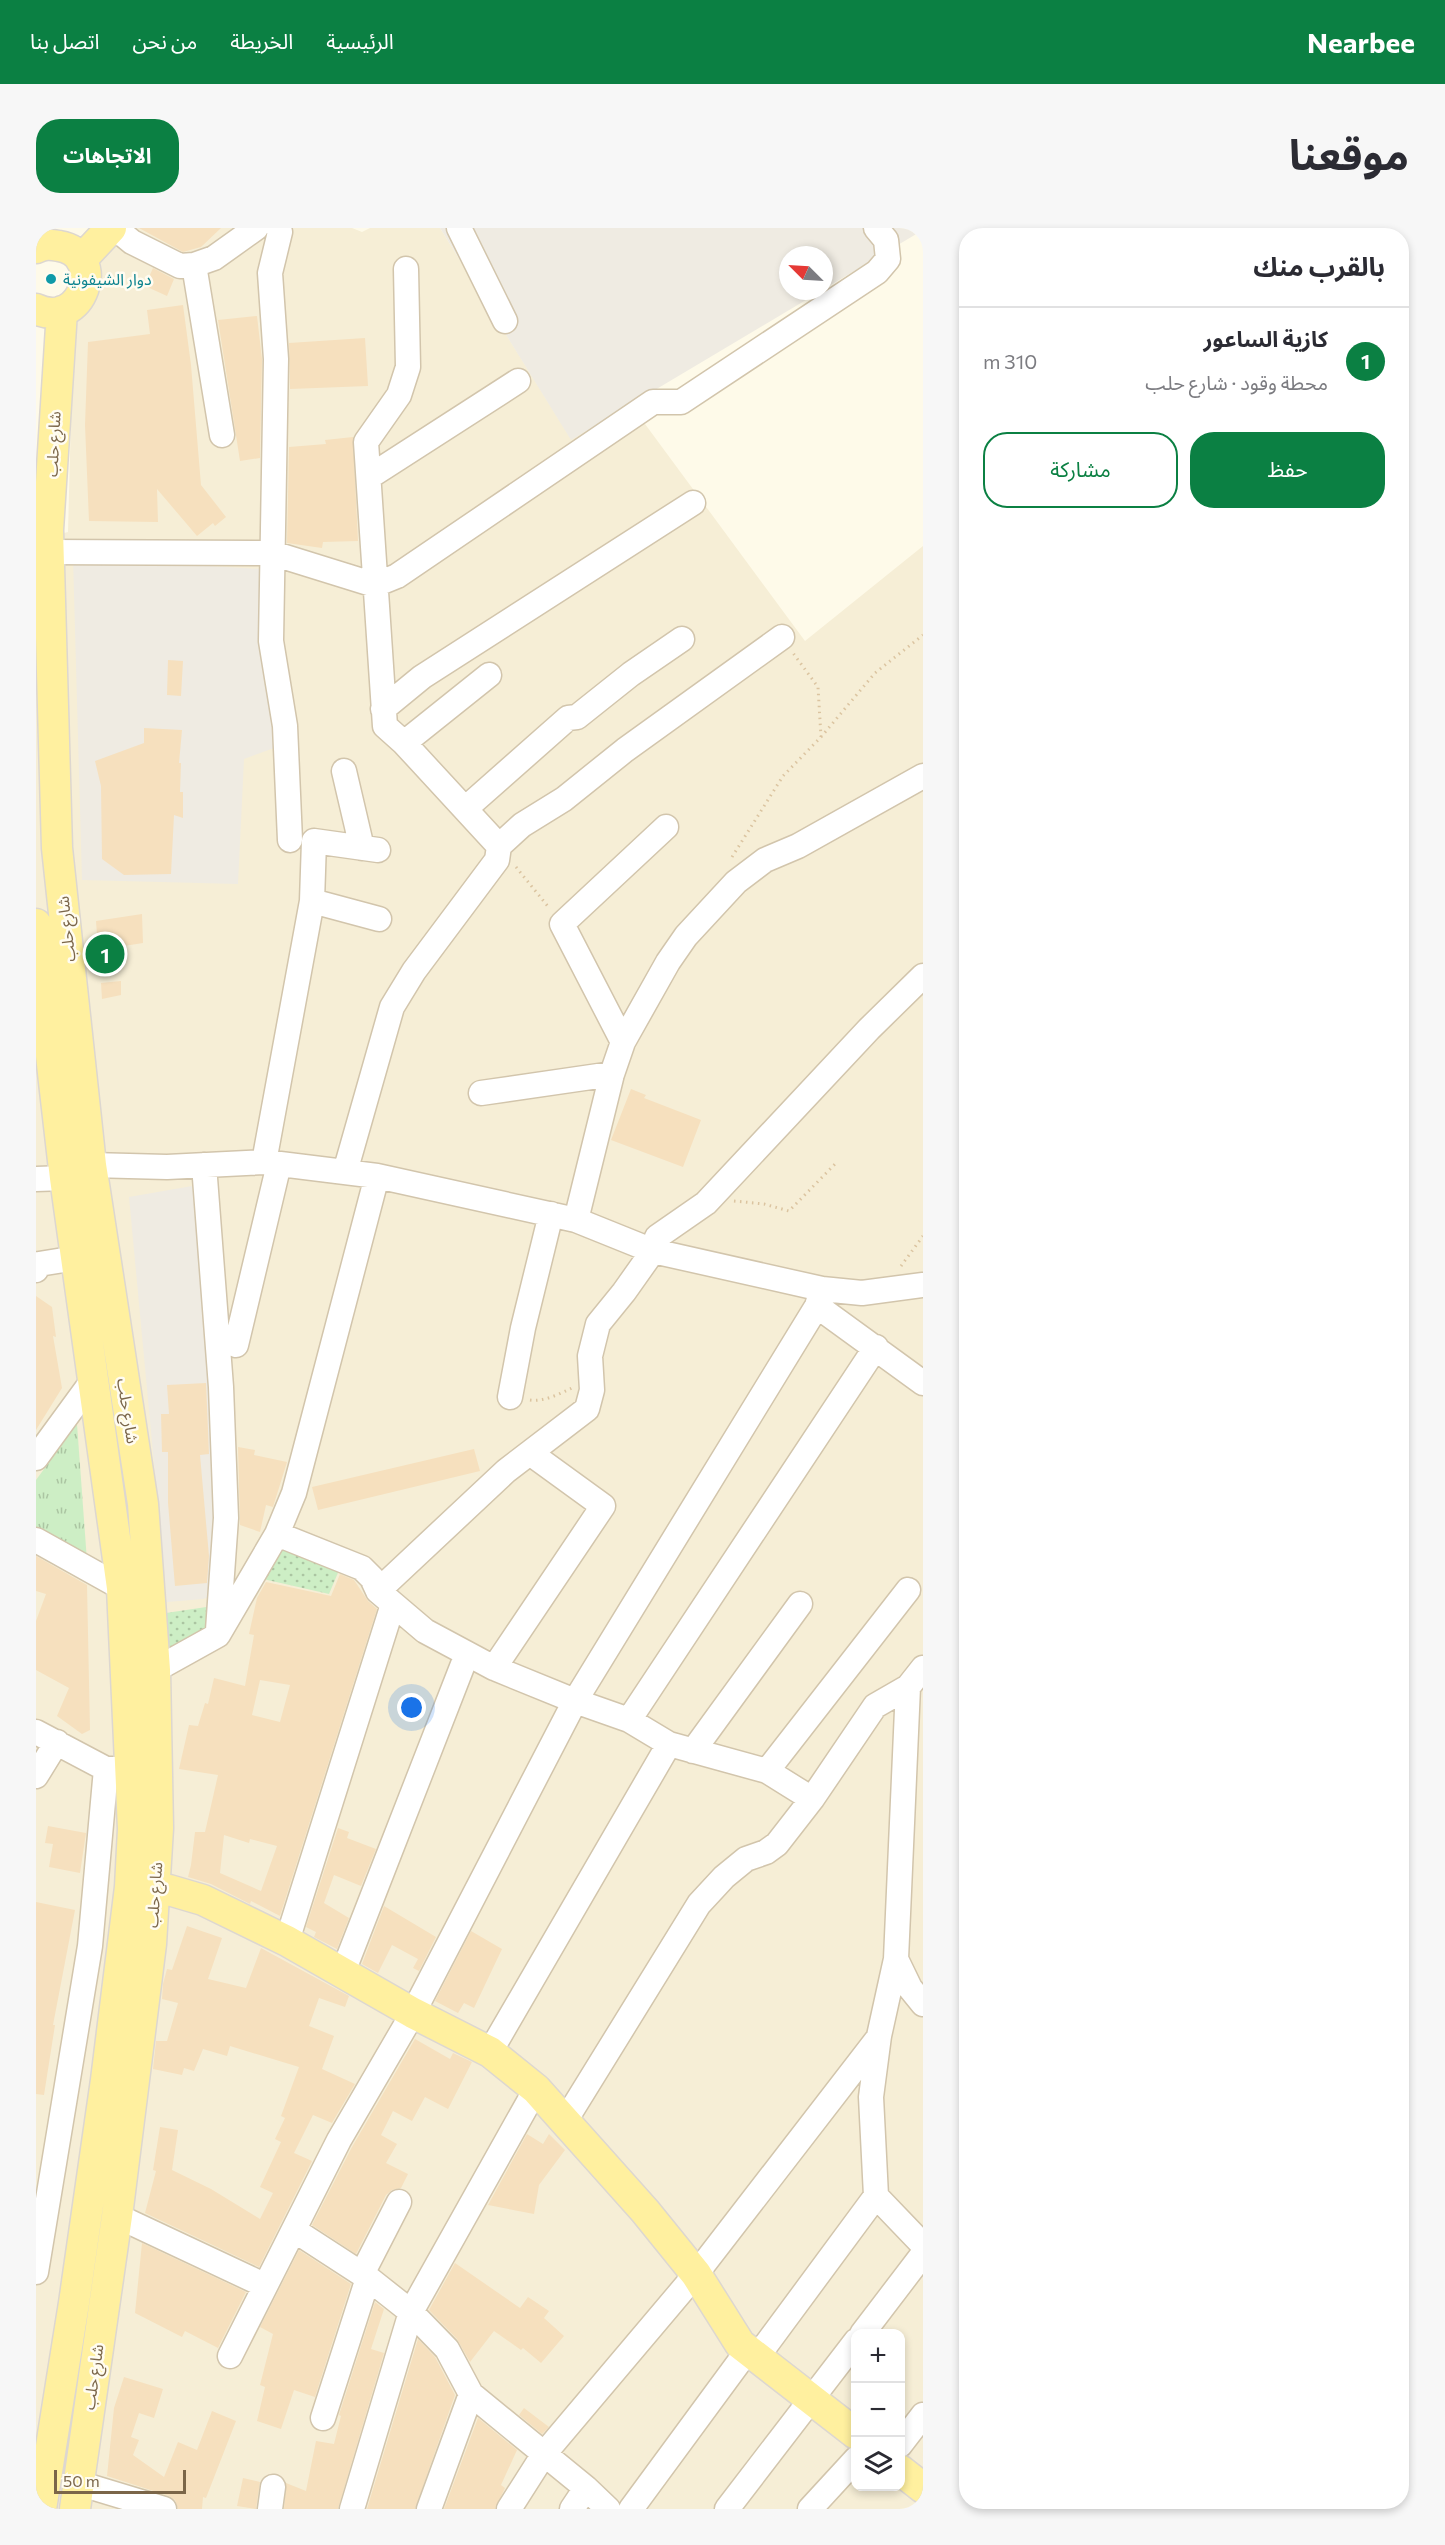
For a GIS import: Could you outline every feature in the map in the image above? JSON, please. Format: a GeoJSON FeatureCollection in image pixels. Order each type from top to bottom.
{"type":"FeatureCollection","features":[{"type":"Feature","properties":{"kind":"main road"},"geometry":{"type":"LineString","coordinates":[[62,247],[94,228]]}},
{"type":"Feature","properties":{"kind":"main road"},"geometry":{"type":"LineString","coordinates":[[62,247],[113,228]]}},
{"type":"Feature","properties":{"kind":"main road"},"geometry":{"type":"LineString","coordinates":[[43,313],[71,306],[84,290],[86,280],[62,247]]}},
{"type":"Feature","properties":{"kind":"main road","name":"شارع حلب"},"geometry":{"type":"LineString","coordinates":[[43,313],[64,1174],[143,1504],[155,1670],[132,1768]]}},
{"type":"Feature","properties":{"kind":"main road","name":"شارع حلب"},"geometry":{"type":"LineString","coordinates":[[36,924],[64,1174],[122,1588],[132,1768],[158,1828],[143,1888],[106,2080],[76,2291],[40,2509]]}},
{"type":"Feature","properties":{"kind":"main road"},"geometry":{"type":"LineString","coordinates":[[143,1888],[192,1896],[287,1941],[413,2013],[490,2052],[536,2089],[645,2211],[696,2274],[740,2344],[851,2431]]}},
{"type":"Feature","properties":{"kind":"main road","name":"شارع حلب"},"geometry":{"type":"LineString","coordinates":[[76,2496],[117,2216],[151,1944],[143,1888]]}},
{"type":"Feature","properties":{"kind":"main road"},"geometry":{"type":"LineString","coordinates":[[905,2474],[923,2488]]}},
{"type":"Feature","properties":{"kind":"street"},"geometry":{"type":"LineString","coordinates":[[113,228],[132,242],[180,266],[194,265],[214,258],[256,228]]}},
{"type":"Feature","properties":{"kind":"street"},"geometry":{"type":"LineString","coordinates":[[278,228],[280,232],[270,273],[276,359],[271,641],[285,726],[290,840]]}},
{"type":"Feature","properties":{"kind":"street"},"geometry":{"type":"LineString","coordinates":[[459,228],[505,321]]}},
{"type":"Feature","properties":{"kind":"street"},"geometry":{"type":"LineString","coordinates":[[48,552],[272,553],[375,585],[397,576],[654,402],[681,402],[877,272],[888,259],[886,240],[876,228]]}},
{"type":"Feature","properties":{"kind":"street"},"geometry":{"type":"LineString","coordinates":[[194,265],[222,435]]}},
{"type":"Feature","properties":{"kind":"street"},"geometry":{"type":"LineString","coordinates":[[406,269],[408,367],[399,395],[366,442],[385,726],[405,743],[499,846]]}},
{"type":"Feature","properties":{"kind":"street"},"geometry":{"type":"LineString","coordinates":[[369,477],[518,381]]}},
{"type":"Feature","properties":{"kind":"street"},"geometry":{"type":"LineString","coordinates":[[383,709],[422,678],[693,503]]}},
{"type":"Feature","properties":{"kind":"street"},"geometry":{"type":"LineString","coordinates":[[345,1172],[392,1007],[414,971],[497,860],[499,846],[522,825],[564,799],[624,750],[782,637]]}},
{"type":"Feature","properties":{"kind":"street"},"geometry":{"type":"LineString","coordinates":[[465,809],[568,718],[578,717],[630,674],[682,639]]}},
{"type":"Feature","properties":{"kind":"street"},"geometry":{"type":"LineString","coordinates":[[405,743],[489,675]]}},
{"type":"Feature","properties":{"kind":"street"},"geometry":{"type":"LineString","coordinates":[[236,1345],[271,1163],[312,901],[314,841],[370,849],[344,771]]}},
{"type":"Feature","properties":{"kind":"street"},"geometry":{"type":"LineString","coordinates":[[576,1220],[612,1074],[623,1042],[680,945],[736,882],[765,860],[798,846],[923,776]]}},
{"type":"Feature","properties":{"kind":"street"},"geometry":{"type":"LineString","coordinates":[[623,1042],[562,924],[666,826]]}},
{"type":"Feature","properties":{"kind":"street"},"geometry":{"type":"LineString","coordinates":[[312,901],[379,919]]}},
{"type":"Feature","properties":{"kind":"street"},"geometry":{"type":"LineString","coordinates":[[287,1941],[386,1598],[506,1471],[587,1409],[592,1390],[590,1356],[598,1324],[653,1251],[657,1237],[706,1203],[869,1029],[923,976]]}},
{"type":"Feature","properties":{"kind":"street"},"geometry":{"type":"LineString","coordinates":[[481,1093],[612,1074]]}},
{"type":"Feature","properties":{"kind":"street"},"geometry":{"type":"LineString","coordinates":[[64,1174],[271,1163],[377,1176],[576,1220],[653,1251],[819,1298],[923,1286]]}},
{"type":"Feature","properties":{"kind":"street"},"geometry":{"type":"LineString","coordinates":[[204,1165],[221,1387],[226,1518],[218,1635]]}},
{"type":"Feature","properties":{"kind":"street"},"geometry":{"type":"LineString","coordinates":[[155,1670],[218,1635],[277,1534],[294,1493],[377,1176]]}},
{"type":"Feature","properties":{"kind":"street"},"geometry":{"type":"LineString","coordinates":[[510,1397],[523,1328],[551,1214]]}},
{"type":"Feature","properties":{"kind":"street"},"geometry":{"type":"LineString","coordinates":[[36,1270],[39,1264],[76,1258]]}},
{"type":"Feature","properties":{"kind":"street"},"geometry":{"type":"LineString","coordinates":[[819,1298],[876,1347],[923,1383]]}},
{"type":"Feature","properties":{"kind":"street"},"geometry":{"type":"LineString","coordinates":[[230,2356],[339,2140],[413,2013],[575,1701],[819,1298]]}},
{"type":"Feature","properties":{"kind":"street"},"geometry":{"type":"LineString","coordinates":[[629,1720],[876,1347]]}},
{"type":"Feature","properties":{"kind":"street"},"geometry":{"type":"LineString","coordinates":[[36,1458],[93,1380]]}},
{"type":"Feature","properties":{"kind":"street"},"geometry":{"type":"LineString","coordinates":[[494,1668],[603,1506],[530,1453]]}},
{"type":"Feature","properties":{"kind":"street"},"geometry":{"type":"LineString","coordinates":[[277,1534],[362,1568],[386,1598],[425,1631],[494,1668],[629,1720],[669,1744],[767,1771],[812,1799]]}},
{"type":"Feature","properties":{"kind":"street"},"geometry":{"type":"LineString","coordinates":[[36,1540],[122,1588]]}},
{"type":"Feature","properties":{"kind":"street"},"geometry":{"type":"LineString","coordinates":[[767,1771],[908,1590]]}},
{"type":"Feature","properties":{"kind":"street"},"geometry":{"type":"LineString","coordinates":[[693,1751],[800,1604]]}},
{"type":"Feature","properties":{"kind":"street"},"geometry":{"type":"LineString","coordinates":[[343,1972],[467,1654]]}},
{"type":"Feature","properties":{"kind":"street"},"geometry":{"type":"LineString","coordinates":[[565,2121],[699,1904],[746,1859],[766,1852],[777,1844],[812,1799],[875,1706],[908,1687],[923,1668]]}},
{"type":"Feature","properties":{"kind":"street"},"geometry":{"type":"LineString","coordinates":[[908,1687],[896,1959],[879,2036],[871,2097],[876,2196],[923,2246]]}},
{"type":"Feature","properties":{"kind":"street"},"geometry":{"type":"LineString","coordinates":[[36,1776],[47,1737],[132,1768],[90,1946],[41,2202],[36,2272]]}},
{"type":"Feature","properties":{"kind":"street"},"geometry":{"type":"LineString","coordinates":[[490,2052],[669,1744]]}},
{"type":"Feature","properties":{"kind":"street"},"geometry":{"type":"LineString","coordinates":[[896,1959],[910,1988],[923,2004]]}},
{"type":"Feature","properties":{"kind":"street"},"geometry":{"type":"LineString","coordinates":[[509,2509],[544,2454],[696,2274],[879,2036]]}},
{"type":"Feature","properties":{"kind":"street"},"geometry":{"type":"LineString","coordinates":[[352,2509],[411,2312],[536,2089]]}},
{"type":"Feature","properties":{"kind":"street"},"geometry":{"type":"LineString","coordinates":[[631,2509],[876,2196]]}},
{"type":"Feature","properties":{"kind":"street"},"geometry":{"type":"LineString","coordinates":[[323,2418],[365,2276],[399,2202]]}},
{"type":"Feature","properties":{"kind":"street"},"geometry":{"type":"LineString","coordinates":[[117,2216],[264,2285]]}},
{"type":"Feature","properties":{"kind":"street"},"geometry":{"type":"LineString","coordinates":[[294,2230],[365,2276],[411,2312],[447,2349],[471,2394],[586,2488],[608,2509]]}},
{"type":"Feature","properties":{"kind":"street"},"geometry":{"type":"LineString","coordinates":[[866,2329],[923,2254]]}},
{"type":"Feature","properties":{"kind":"street"},"geometry":{"type":"LineString","coordinates":[[727,2509],[851,2347]]}},
{"type":"Feature","properties":{"kind":"street"},"geometry":{"type":"LineString","coordinates":[[429,2509],[471,2394]]}},
{"type":"Feature","properties":{"kind":"street"},"geometry":{"type":"LineString","coordinates":[[905,2438],[923,2415]]}},
{"type":"Feature","properties":{"kind":"street"},"geometry":{"type":"LineString","coordinates":[[810,2509],[851,2463]]}},
{"type":"Feature","properties":{"kind":"street"},"geometry":{"type":"LineString","coordinates":[[572,2509],[586,2488]]}},
{"type":"Feature","properties":{"kind":"street"},"geometry":{"type":"LineString","coordinates":[[76,2496],[165,2509]]}},
{"type":"Feature","properties":{"kind":"path"},"geometry":{"type":"LineString","coordinates":[[736,882],[728,865],[783,776],[821,737],[875,673],[923,635]]}},
{"type":"Feature","properties":{"kind":"path"},"geometry":{"type":"LineString","coordinates":[[782,637],[818,687],[821,737]]}},
{"type":"Feature","properties":{"kind":"path"},"geometry":{"type":"LineString","coordinates":[[499,846],[562,924]]}},
{"type":"Feature","properties":{"kind":"path"},"geometry":{"type":"LineString","coordinates":[[706,1203],[727,1200],[764,1204],[789,1211],[837,1161]]}},
{"type":"Feature","properties":{"kind":"path"},"geometry":{"type":"LineString","coordinates":[[883,1291],[923,1236]]}},
{"type":"Feature","properties":{"kind":"path"},"geometry":{"type":"LineString","coordinates":[[510,1397],[536,1401],[574,1387],[592,1390]]}},
{"type":"Feature","properties":{"kind":"shaded area"},"geometry":{"type":"Polygon","coordinates":[[[106,228],[352,228],[362,232],[370,228],[440,228],[571,439],[631,405],[805,641],[923,546],[923,2509],[36,2509],[36,540],[68,532],[73,340],[101,232],[106,228]]]}},
{"type":"Feature","properties":{"kind":"shaded area"},"geometry":{"type":"Polygon","coordinates":[[[440,228],[923,228],[833,284],[833,246],[779,246],[779,300],[806,300],[571,440],[440,228]]]}},
{"type":"Feature","properties":{"kind":"shaded area"},"geometry":{"type":"Polygon","coordinates":[[[73,558],[261,569],[274,748],[244,759],[238,884],[82,880],[73,558]]]}},
{"type":"Feature","properties":{"kind":"shaded area"},"geometry":{"type":"Polygon","coordinates":[[[192,1186],[209,1292],[219,1394],[215,1595],[203,1599],[167,1602],[129,1197],[192,1186]]]}},
{"type":"Feature","properties":{"kind":"green space"},"geometry":{"type":"Polygon","coordinates":[[[77,1424],[87,1561],[36,1532],[36,1480],[77,1424]]]}},
{"type":"Feature","properties":{"kind":"green space"},"geometry":{"type":"Polygon","coordinates":[[[284,1544],[340,1568],[329,1594],[263,1579],[284,1544]]]}},
{"type":"Feature","properties":{"kind":"green space"},"geometry":{"type":"Polygon","coordinates":[[[213,1606],[210,1633],[164,1652],[166,1613],[213,1606]]]}},
{"type":"Feature","properties":{"kind":"building"},"geometry":{"type":"Polygon","coordinates":[[[139,228],[221,228],[201,247],[183,252],[139,228]]]}},
{"type":"Feature","properties":{"kind":"building"},"geometry":{"type":"Polygon","coordinates":[[[153,268],[174,279],[167,296],[145,286],[153,268]]]}},
{"type":"Feature","properties":{"kind":"building"},"geometry":{"type":"Polygon","coordinates":[[[183,305],[191,365],[201,485],[226,517],[215,526],[213,523],[197,536],[157,489],[158,522],[89,521],[85,425],[88,342],[150,334],[147,310],[183,305]]]}},
{"type":"Feature","properties":{"kind":"building"},"geometry":{"type":"Polygon","coordinates":[[[257,316],[262,359],[260,458],[240,461],[218,320],[257,316]]]}},
{"type":"Feature","properties":{"kind":"building"},"geometry":{"type":"Polygon","coordinates":[[[365,338],[368,386],[290,389],[289,343],[365,338]]]}},
{"type":"Feature","properties":{"kind":"building"},"geometry":{"type":"Polygon","coordinates":[[[353,437],[358,541],[323,542],[322,548],[287,543],[289,447],[326,444],[325,440],[353,437]]]}},
{"type":"Feature","properties":{"kind":"building"},"geometry":{"type":"Polygon","coordinates":[[[168,660],[183,661],[181,696],[167,695],[168,660]]]}},
{"type":"Feature","properties":{"kind":"building"},"geometry":{"type":"Polygon","coordinates":[[[144,728],[182,730],[179,763],[181,763],[180,792],[183,792],[183,818],[174,815],[171,874],[124,875],[102,859],[101,786],[95,761],[144,743],[144,728]]]}},
{"type":"Feature","properties":{"kind":"building"},"geometry":{"type":"Polygon","coordinates":[[[142,914],[143,943],[98,950],[96,921],[142,914]]]}},
{"type":"Feature","properties":{"kind":"building"},"geometry":{"type":"Polygon","coordinates":[[[121,981],[121,995],[102,999],[101,983],[121,981]]]}},
{"type":"Feature","properties":{"kind":"building"},"geometry":{"type":"Polygon","coordinates":[[[631,1089],[646,1095],[644,1098],[701,1120],[683,1167],[611,1140],[631,1089]]]}},
{"type":"Feature","properties":{"kind":"building"},"geometry":{"type":"Polygon","coordinates":[[[36,1296],[52,1307],[56,1337],[53,1336],[62,1388],[36,1430],[36,1296]]]}},
{"type":"Feature","properties":{"kind":"building"},"geometry":{"type":"Polygon","coordinates":[[[206,1383],[209,1454],[200,1455],[209,1556],[207,1583],[175,1586],[168,1503],[168,1452],[162,1452],[161,1414],[169,1414],[167,1385],[206,1383]]]}},
{"type":"Feature","properties":{"kind":"building"},"geometry":{"type":"Polygon","coordinates":[[[238,1447],[255,1450],[254,1455],[287,1462],[273,1507],[266,1505],[260,1532],[240,1525],[238,1447]]]}},
{"type":"Feature","properties":{"kind":"building"},"geometry":{"type":"Polygon","coordinates":[[[474,1449],[480,1471],[318,1510],[312,1487],[474,1449]]]}},
{"type":"Feature","properties":{"kind":"building"},"geometry":{"type":"Polygon","coordinates":[[[36,1556],[87,1585],[90,1730],[82,1734],[57,1716],[69,1688],[36,1670],[36,1621],[46,1594],[36,1591],[36,1556]]]}},
{"type":"Feature","properties":{"kind":"building"},"geometry":{"type":"Polygon","coordinates":[[[340,1574],[354,1580],[368,1601],[377,1609],[280,1916],[211,1884],[188,1877],[195,1832],[205,1832],[218,1775],[179,1769],[189,1725],[198,1726],[205,1703],[208,1704],[214,1678],[245,1686],[254,1635],[249,1634],[257,1598],[266,1582],[331,1596],[340,1574]],[[260,1680],[252,1715],[280,1722],[290,1685],[260,1680]],[[224,1835],[220,1873],[261,1891],[277,1846],[250,1839],[249,1843],[224,1835]]]}},
{"type":"Feature","properties":{"kind":"building"},"geometry":{"type":"Polygon","coordinates":[[[48,1826],[86,1833],[80,1873],[49,1867],[53,1844],[45,1843],[48,1826]]]}},
{"type":"Feature","properties":{"kind":"building"},"geometry":{"type":"Polygon","coordinates":[[[338,1828],[349,1832],[347,1838],[376,1849],[361,1886],[334,1875],[324,1903],[349,1918],[337,1949],[314,1937],[316,1932],[306,1927],[338,1828]]]}},
{"type":"Feature","properties":{"kind":"building"},"geometry":{"type":"Polygon","coordinates":[[[36,1902],[75,1910],[53,2025],[55,2025],[44,2095],[36,2094],[36,1902]]]}},
{"type":"Feature","properties":{"kind":"building"},"geometry":{"type":"Polygon","coordinates":[[[384,1906],[436,1937],[419,1971],[413,1968],[418,1959],[392,1945],[378,1973],[362,1964],[384,1906]]]}},
{"type":"Feature","properties":{"kind":"building"},"geometry":{"type":"Polygon","coordinates":[[[187,1926],[222,1938],[208,1979],[246,1988],[261,1948],[349,1996],[345,2007],[319,1998],[309,2026],[334,2036],[322,2069],[355,2084],[332,2123],[313,2115],[294,2153],[312,2161],[259,2267],[145,2213],[156,2171],[153,2170],[160,2127],[178,2130],[172,2170],[211,2189],[260,2219],[273,2193],[260,2187],[281,2142],[275,2139],[285,2118],[281,2116],[299,2067],[230,2046],[227,2056],[203,2049],[194,2071],[184,2068],[182,2075],[153,2069],[156,2041],[167,2041],[178,2003],[162,1999],[163,1984],[167,1969],[172,1970],[187,1926]]]}},
{"type":"Feature","properties":{"kind":"building"},"geometry":{"type":"Polygon","coordinates":[[[471,1931],[502,1949],[474,2008],[464,2003],[458,2013],[435,2001],[471,1931]]]}},
{"type":"Feature","properties":{"kind":"building"},"geometry":{"type":"Polygon","coordinates":[[[415,2039],[450,2059],[453,2053],[472,2062],[448,2109],[425,2097],[412,2121],[393,2111],[381,2135],[397,2144],[386,2163],[408,2174],[401,2188],[392,2190],[386,2195],[356,2254],[312,2225],[352,2147],[415,2039]]]}},
{"type":"Feature","properties":{"kind":"building"},"geometry":{"type":"Polygon","coordinates":[[[527,2134],[543,2144],[549,2134],[565,2150],[539,2185],[534,2214],[488,2205],[527,2134]]]}},
{"type":"Feature","properties":{"kind":"building"},"geometry":{"type":"Polygon","coordinates":[[[142,2243],[246,2292],[218,2348],[185,2331],[182,2337],[135,2313],[142,2243]]]}},
{"type":"Feature","properties":{"kind":"building"},"geometry":{"type":"Polygon","coordinates":[[[299,2250],[351,2284],[315,2397],[294,2390],[281,2429],[257,2421],[265,2387],[260,2385],[273,2334],[260,2327],[299,2250]]]}},
{"type":"Feature","properties":{"kind":"building"},"geometry":{"type":"Polygon","coordinates":[[[455,2263],[520,2308],[528,2297],[549,2311],[544,2318],[564,2336],[541,2363],[523,2348],[521,2350],[494,2331],[470,2362],[457,2339],[429,2310],[455,2263]]]}},
{"type":"Feature","properties":{"kind":"building"},"geometry":{"type":"Polygon","coordinates":[[[375,2302],[384,2309],[371,2349],[384,2353],[338,2509],[284,2509],[286,2483],[306,2491],[316,2441],[334,2444],[341,2416],[339,2415],[375,2302]]]}},
{"type":"Feature","properties":{"kind":"building"},"geometry":{"type":"Polygon","coordinates":[[[418,2339],[435,2357],[455,2395],[415,2509],[367,2509],[418,2339]]]}},
{"type":"Feature","properties":{"kind":"building"},"geometry":{"type":"Polygon","coordinates":[[[124,2377],[163,2389],[154,2418],[139,2413],[131,2437],[139,2440],[133,2455],[164,2477],[178,2442],[197,2450],[212,2411],[236,2421],[206,2498],[203,2497],[202,2509],[178,2509],[175,2500],[169,2496],[107,2476],[114,2408],[124,2377]]]}},
{"type":"Feature","properties":{"kind":"building"},"geometry":{"type":"Polygon","coordinates":[[[524,2408],[549,2427],[542,2434],[519,2415],[524,2408]]]}},
{"type":"Feature","properties":{"kind":"building"},"geometry":{"type":"Polygon","coordinates":[[[478,2418],[517,2450],[501,2485],[505,2488],[495,2509],[444,2509],[478,2418]]]}},
{"type":"Feature","properties":{"kind":"building"},"geometry":{"type":"Polygon","coordinates":[[[243,2478],[260,2482],[256,2509],[237,2506],[243,2478]]]}},
{"type":"Feature","properties":{"kind":"place","name":"دوار الشيفونية"},"geometry":{"type":"Point","coordinates":[51,279]}},
{"type":"Feature","properties":{"kind":"place","name":"كازية الساعور"},"geometry":{"type":"Point","coordinates":[105,954]}}]}
